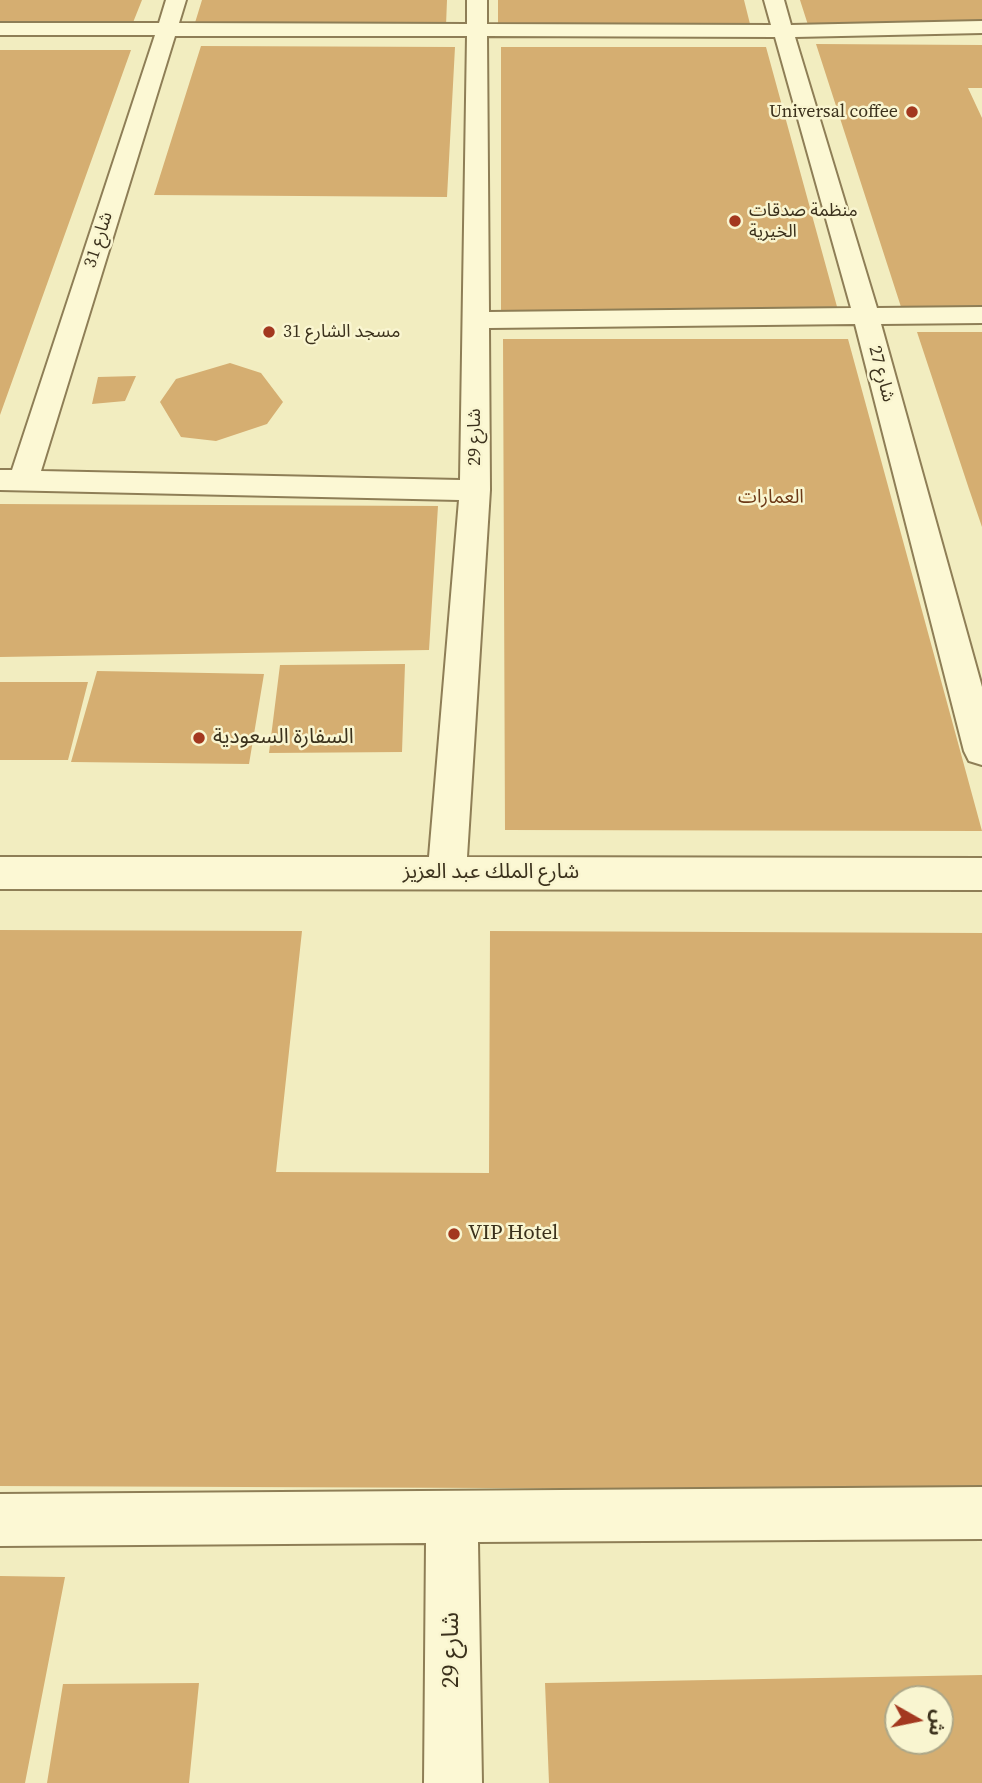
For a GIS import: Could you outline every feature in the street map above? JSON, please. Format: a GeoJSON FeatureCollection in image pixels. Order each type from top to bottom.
{"type":"FeatureCollection","features":[{"type":"Feature","properties":{"kind":"street","name":"شارع 31"},"geometry":{"type":"LineString","coordinates":[[12,481],[176,0]]}},
{"type":"Feature","properties":{"kind":"street","name":"شارع 29"},"geometry":{"type":"LineString","coordinates":[[447,872],[475,490],[477,0]]}},
{"type":"Feature","properties":{"kind":"street","name":"شارع 27"},"geometry":{"type":"LineString","coordinates":[[774,0],[866,316],[982,751]]}},
{"type":"Feature","properties":{"kind":"street"},"geometry":{"type":"LineString","coordinates":[[0,29],[784,31],[982,27]]}},
{"type":"Feature","properties":{"kind":"street"},"geometry":{"type":"LineString","coordinates":[[474,320],[982,315]]}},
{"type":"Feature","properties":{"kind":"street"},"geometry":{"type":"LineString","coordinates":[[12,481],[475,490]]}},
{"type":"Feature","properties":{"kind":"street","name":"شارع الملك عبد العزيز"},"geometry":{"type":"LineString","coordinates":[[0,873],[982,874]]}},
{"type":"Feature","properties":{"kind":"street"},"geometry":{"type":"LineString","coordinates":[[0,1520],[982,1513]]}},
{"type":"Feature","properties":{"kind":"street","name":"شارع 29"},"geometry":{"type":"LineString","coordinates":[[452,1518],[453,1783]]}},
{"type":"Feature","properties":{"kind":"building"},"geometry":{"type":"Polygon","coordinates":[[[0,0],[142,0],[132,25],[0,25],[0,0]]]}},
{"type":"Feature","properties":{"kind":"building"},"geometry":{"type":"Polygon","coordinates":[[[202,0],[447,0],[446,26],[194,26],[202,0]]]}},
{"type":"Feature","properties":{"kind":"building"},"geometry":{"type":"Polygon","coordinates":[[[498,0],[744,0],[751,28],[498,28],[498,0]]]}},
{"type":"Feature","properties":{"kind":"building"},"geometry":{"type":"Polygon","coordinates":[[[800,0],[982,0],[982,25],[808,25],[800,0]]]}},
{"type":"Feature","properties":{"kind":"building"},"geometry":{"type":"Polygon","coordinates":[[[816,44],[982,45],[982,88],[968,88],[982,118],[982,310],[902,310],[816,44]]]}},
{"type":"Feature","properties":{"kind":"building"},"geometry":{"type":"Polygon","coordinates":[[[201,46],[455,47],[447,197],[154,195],[201,46]]]}},
{"type":"Feature","properties":{"kind":"building"},"geometry":{"type":"Polygon","coordinates":[[[501,47],[766,47],[839,314],[501,314],[501,47]]]}},
{"type":"Feature","properties":{"kind":"building"},"geometry":{"type":"Polygon","coordinates":[[[0,50],[131,50],[0,415],[0,50]]]}},
{"type":"Feature","properties":{"kind":"building"},"geometry":{"type":"Polygon","coordinates":[[[917,332],[982,332],[982,527],[969,489],[917,332]]]}},
{"type":"Feature","properties":{"kind":"building"},"geometry":{"type":"Polygon","coordinates":[[[503,339],[848,339],[982,831],[505,830],[503,339]]]}},
{"type":"Feature","properties":{"kind":"building"},"geometry":{"type":"Polygon","coordinates":[[[230,363],[261,373],[283,402],[267,424],[216,441],[181,437],[160,402],[176,379],[230,363]]]}},
{"type":"Feature","properties":{"kind":"building"},"geometry":{"type":"Polygon","coordinates":[[[136,376],[125,401],[92,404],[98,377],[136,376]]]}},
{"type":"Feature","properties":{"kind":"building"},"geometry":{"type":"Polygon","coordinates":[[[0,504],[438,506],[429,650],[0,657],[0,504]]]}},
{"type":"Feature","properties":{"kind":"building"},"geometry":{"type":"Polygon","coordinates":[[[405,664],[402,752],[269,753],[280,665],[405,664]]]}},
{"type":"Feature","properties":{"kind":"building"},"geometry":{"type":"Polygon","coordinates":[[[97,671],[264,674],[249,764],[71,762],[97,671]]]}},
{"type":"Feature","properties":{"kind":"building"},"geometry":{"type":"Polygon","coordinates":[[[0,682],[88,682],[68,760],[0,760],[0,682]]]}},
{"type":"Feature","properties":{"kind":"building"},"geometry":{"type":"Polygon","coordinates":[[[0,930],[302,931],[276,1172],[489,1173],[490,931],[982,933],[982,1490],[0,1486],[0,930]]]}},
{"type":"Feature","properties":{"kind":"building"},"geometry":{"type":"Polygon","coordinates":[[[0,1576],[65,1577],[25,1783],[0,1783],[0,1576]]]}},
{"type":"Feature","properties":{"kind":"building"},"geometry":{"type":"Polygon","coordinates":[[[982,1675],[982,1783],[549,1783],[545,1683],[982,1675]]]}},
{"type":"Feature","properties":{"kind":"building"},"geometry":{"type":"Polygon","coordinates":[[[199,1683],[189,1783],[47,1783],[63,1684],[199,1683]]]}},
{"type":"Feature","properties":{"kind":"place","name":"Universal coffee"},"geometry":{"type":"Point","coordinates":[912,112]}},
{"type":"Feature","properties":{"kind":"place","name":"منظمة صدقات الخيرية"},"geometry":{"type":"Point","coordinates":[735,221]}},
{"type":"Feature","properties":{"kind":"place","name":"مسجد الشارع 31"},"geometry":{"type":"Point","coordinates":[269,332]}},
{"type":"Feature","properties":{"kind":"place","name":"السفارة السعودية"},"geometry":{"type":"Point","coordinates":[199,738]}},
{"type":"Feature","properties":{"kind":"place","name":"VIP Hotel"},"geometry":{"type":"Point","coordinates":[454,1234]}},
{"type":"Feature","properties":{"kind":"district","name":"العمارات"},"geometry":{"type":"Point","coordinates":[771,498]}}]}
